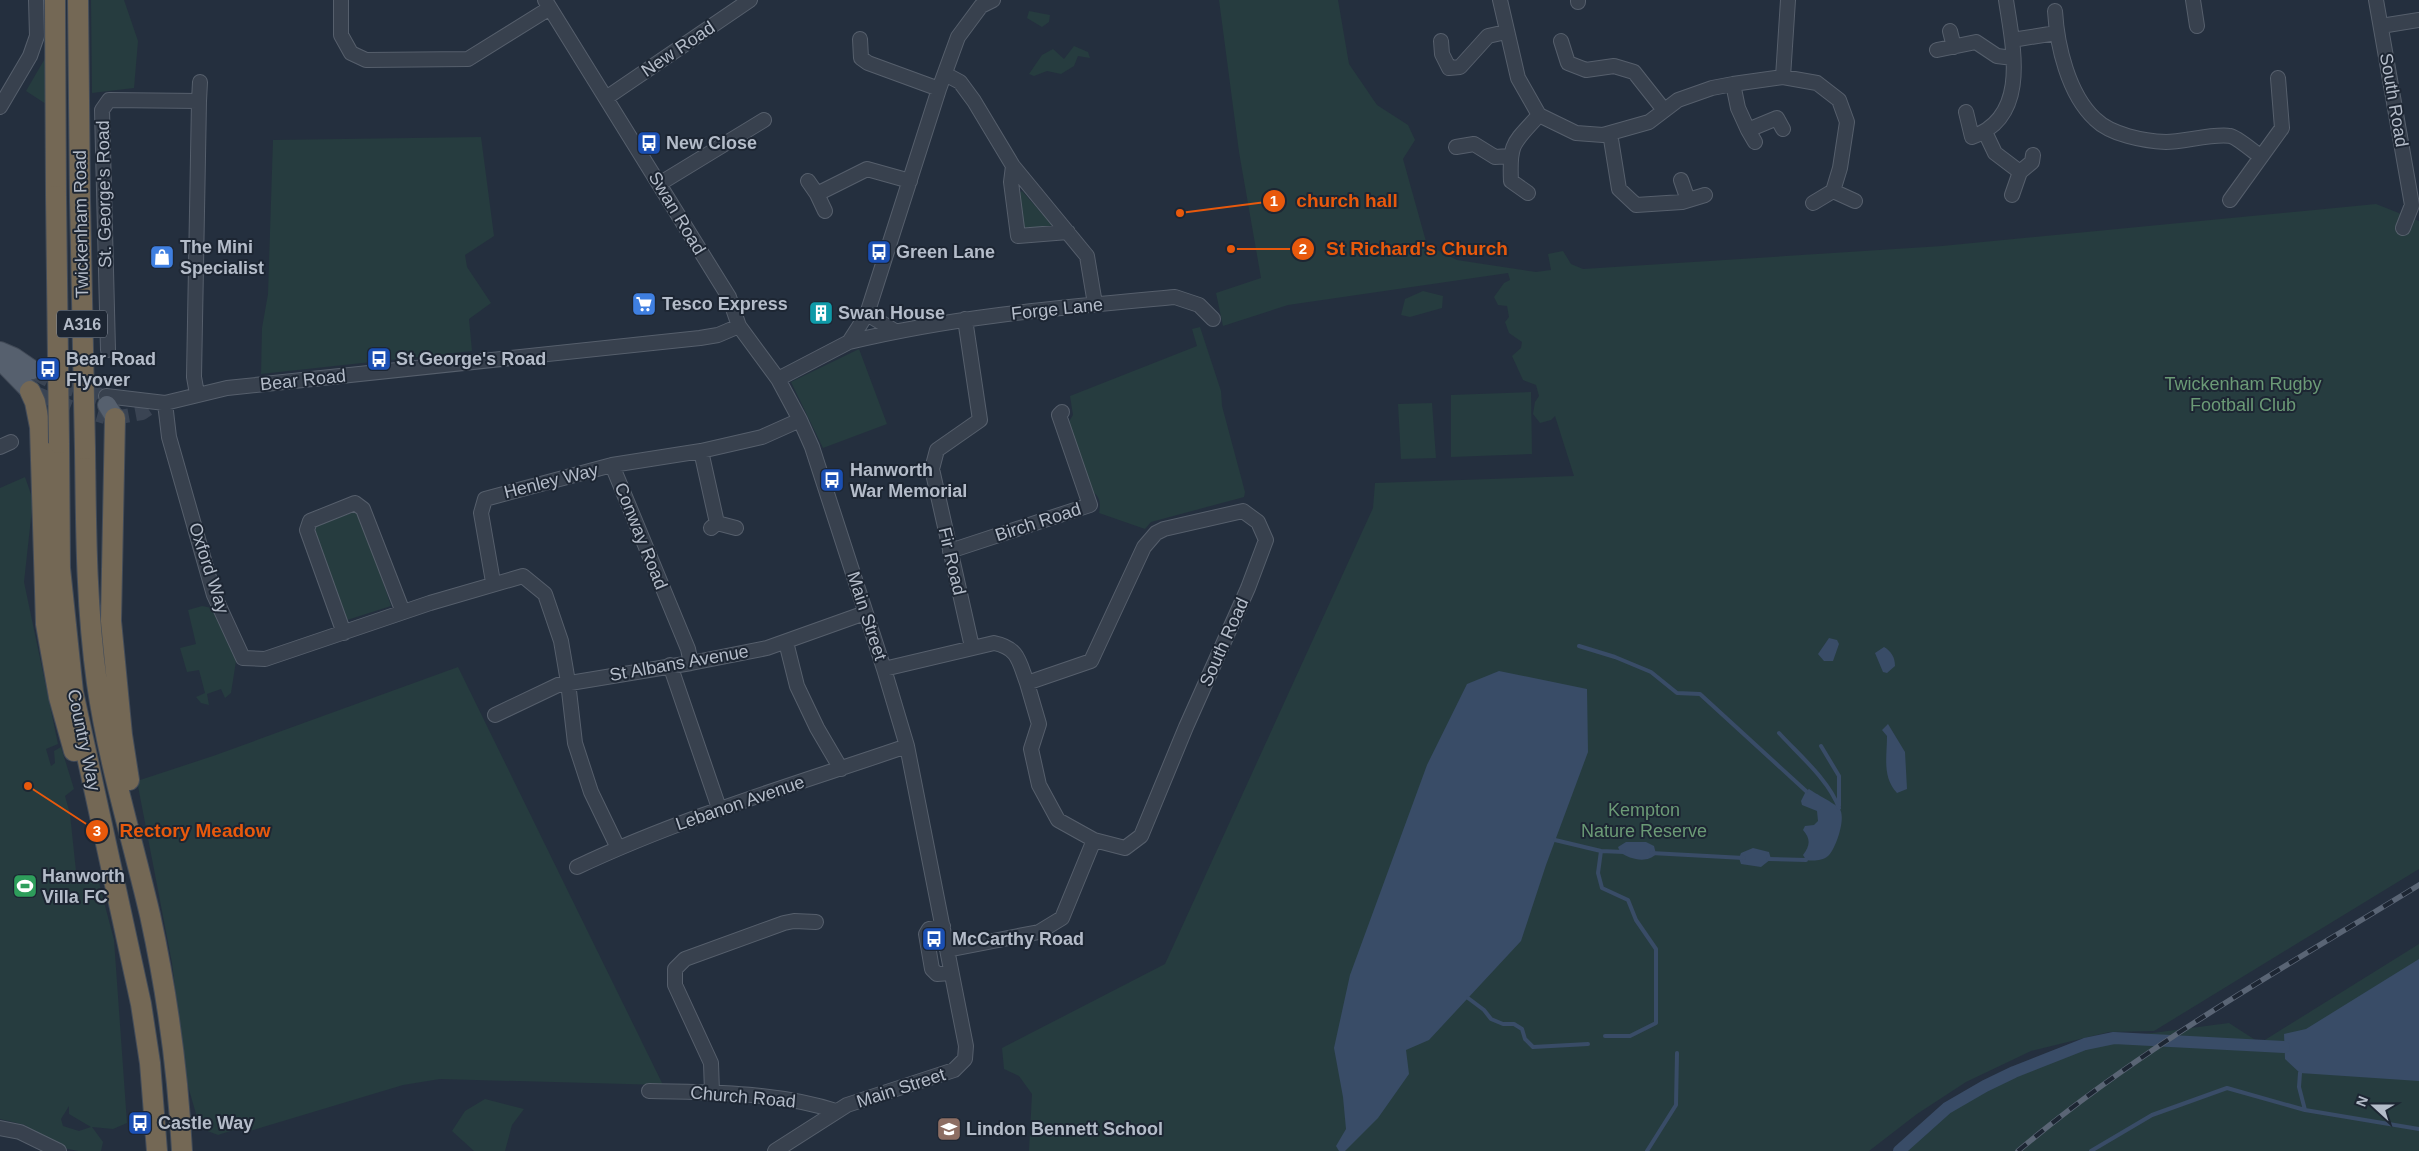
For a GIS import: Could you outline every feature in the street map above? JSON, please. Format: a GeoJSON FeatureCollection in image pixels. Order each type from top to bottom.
{"type":"FeatureCollection","features":[{"type":"Feature","properties":{"kind":"highway","name":"Twickenham Road"},"geometry":{"type":"LineString","coordinates":[[55,0],[59,443]]}},
{"type":"Feature","properties":{"kind":"highway","name":"Twickenham Road"},"geometry":{"type":"LineString","coordinates":[[78,0],[84,449]]}},
{"type":"Feature","properties":{"kind":"highway"},"geometry":{"type":"LineString","coordinates":[[34,393],[40,427],[46,624],[66,726],[114,877]]}},
{"type":"Feature","properties":{"kind":"highway"},"geometry":{"type":"LineString","coordinates":[[108,409],[111,621],[122,735],[150,916]]}},
{"type":"Feature","properties":{"kind":"highway","name":"Country Way"},"geometry":{"type":"LineString","coordinates":[[59,443],[60,568],[73,692],[141,1004],[150,1063],[157,1151]]}},
{"type":"Feature","properties":{"kind":"highway","name":"Country Way"},"geometry":{"type":"LineString","coordinates":[[84,449],[88,612],[97,683],[107,741],[150,916],[175,1063],[182,1151]]}},
{"type":"Feature","properties":{"kind":"main road"},"geometry":{"type":"LineString","coordinates":[[0,351],[14,357],[34,370]]}},
{"type":"Feature","properties":{"kind":"main road"},"geometry":{"type":"LineString","coordinates":[[0,360],[34,393]]}},
{"type":"Feature","properties":{"kind":"street"},"geometry":{"type":"LineString","coordinates":[[0,107],[30,56],[37,36],[36,0]]}},
{"type":"Feature","properties":{"kind":"street"},"geometry":{"type":"LineString","coordinates":[[341,0],[341,35],[351,54],[366,60],[468,59],[548,4]]}},
{"type":"Feature","properties":{"kind":"street","name":"New Road"},"geometry":{"type":"LineString","coordinates":[[606,98],[750,0]]}},
{"type":"Feature","properties":{"kind":"street"},"geometry":{"type":"LineString","coordinates":[[1500,0],[1518,78],[1539,115],[1576,133],[1603,135],[1648,122],[1678,100],[1712,88],[1783,77],[1817,82],[1839,100],[1848,122],[1840,168],[1833,191],[1813,203]]}},
{"type":"Feature","properties":{"kind":"street"},"geometry":{"type":"LineString","coordinates":[[1783,77],[1788,0]]}},
{"type":"Feature","properties":{"kind":"street"},"geometry":{"type":"LineString","coordinates":[[1966,112],[1972,137],[1985,132],[2005,114],[2014,82],[2012,40],[2006,0]]}},
{"type":"Feature","properties":{"kind":"street"},"geometry":{"type":"LineString","coordinates":[[2193,0],[2197,26]]}},
{"type":"Feature","properties":{"kind":"street","name":"South Road"},"geometry":{"type":"LineString","coordinates":[[2376,0],[2412,205],[2403,228]]}},
{"type":"Feature","properties":{"kind":"street"},"geometry":{"type":"LineString","coordinates":[[778,380],[849,342],[867,314],[938,89],[958,37],[987,3]]}},
{"type":"Feature","properties":{"kind":"street","name":"Swan Road"},"geometry":{"type":"LineString","coordinates":[[548,4],[729,297],[739,326]]}},
{"type":"Feature","properties":{"kind":"street"},"geometry":{"type":"LineString","coordinates":[[2055,11],[2056,33],[2073,87],[2095,119],[2125,136],[2141,140],[2167,142],[2231,136],[2261,157]]}},
{"type":"Feature","properties":{"kind":"street"},"geometry":{"type":"LineString","coordinates":[[2381,26],[2419,20]]}},
{"type":"Feature","properties":{"kind":"street"},"geometry":{"type":"LineString","coordinates":[[1950,31],[1954,47]]}},
{"type":"Feature","properties":{"kind":"street"},"geometry":{"type":"LineString","coordinates":[[1441,41],[1442,54],[1450,68],[1460,67],[1488,36],[1506,32]]}},
{"type":"Feature","properties":{"kind":"street"},"geometry":{"type":"LineString","coordinates":[[2012,40],[2056,33]]}},
{"type":"Feature","properties":{"kind":"street"},"geometry":{"type":"LineString","coordinates":[[860,38],[861,58],[868,63],[938,89]]}},
{"type":"Feature","properties":{"kind":"street"},"geometry":{"type":"LineString","coordinates":[[1561,41],[1568,63],[1586,70],[1614,66],[1634,72],[1664,110]]}},
{"type":"Feature","properties":{"kind":"street"},"geometry":{"type":"LineString","coordinates":[[1937,50],[1976,42],[1997,56],[2013,58]]}},
{"type":"Feature","properties":{"kind":"street"},"geometry":{"type":"LineString","coordinates":[[945,74],[960,82],[1012,166],[1087,256],[1095,304]]}},
{"type":"Feature","properties":{"kind":"street"},"geometry":{"type":"LineString","coordinates":[[2230,200],[2282,128],[2278,78]]}},
{"type":"Feature","properties":{"kind":"street"},"geometry":{"type":"LineString","coordinates":[[197,394],[194,377],[200,82]]}},
{"type":"Feature","properties":{"kind":"street"},"geometry":{"type":"LineString","coordinates":[[1733,84],[1738,108],[1752,136],[1776,118],[1783,129]]}},
{"type":"Feature","properties":{"kind":"street","name":"St. George's Road"},"geometry":{"type":"LineString","coordinates":[[108,350],[102,110],[110,100],[199,101]]}},
{"type":"Feature","properties":{"kind":"street"},"geometry":{"type":"LineString","coordinates":[[1528,193],[1507,187],[1510,156],[1515,142],[1539,115]]}},
{"type":"Feature","properties":{"kind":"street"},"geometry":{"type":"LineString","coordinates":[[659,184],[764,120]]}},
{"type":"Feature","properties":{"kind":"street"},"geometry":{"type":"LineString","coordinates":[[1985,132],[1995,153],[2020,172]]}},
{"type":"Feature","properties":{"kind":"street"},"geometry":{"type":"LineString","coordinates":[[1610,133],[1619,189],[1636,205],[1688,200],[1705,195]]}},
{"type":"Feature","properties":{"kind":"street"},"geometry":{"type":"LineString","coordinates":[[1456,147],[1474,144],[1495,157],[1510,156]]}},
{"type":"Feature","properties":{"kind":"street"},"geometry":{"type":"LineString","coordinates":[[2012,195],[2020,172],[2032,162],[2034,155]]}},
{"type":"Feature","properties":{"kind":"street"},"geometry":{"type":"LineString","coordinates":[[1012,166],[1011,182],[1018,236],[1068,232]]}},
{"type":"Feature","properties":{"kind":"street"},"geometry":{"type":"LineString","coordinates":[[817,194],[867,169],[910,181]]}},
{"type":"Feature","properties":{"kind":"street"},"geometry":{"type":"LineString","coordinates":[[808,180],[825,210]]}},
{"type":"Feature","properties":{"kind":"street"},"geometry":{"type":"LineString","coordinates":[[1681,180],[1688,200]]}},
{"type":"Feature","properties":{"kind":"street"},"geometry":{"type":"LineString","coordinates":[[1833,191],[1855,201]]}},
{"type":"Feature","properties":{"kind":"street","name":"Forge Lane"},"geometry":{"type":"LineString","coordinates":[[849,342],[895,331],[965,319],[1175,297],[1200,305],[1213,319]]}},
{"type":"Feature","properties":{"kind":"street"},"geometry":{"type":"LineString","coordinates":[[867,314],[895,331]]}},
{"type":"Feature","properties":{"kind":"street","name":"Fir Road"},"geometry":{"type":"LineString","coordinates":[[965,319],[980,420],[937,450],[932,469],[972,647]]}},
{"type":"Feature","properties":{"kind":"street","name":"Bear Road"},"geometry":{"type":"LineString","coordinates":[[108,409],[161,403],[227,388],[700,338],[718,335],[739,326]]}},
{"type":"Feature","properties":{"kind":"street","name":"Main Street"},"geometry":{"type":"LineString","coordinates":[[739,326],[778,380],[800,420],[812,447],[884,669],[906,746],[966,1046],[965,1059],[954,1070],[847,1105],[836,1111]]}},
{"type":"Feature","properties":{"kind":"street","name":"Oxford Way"},"geometry":{"type":"LineString","coordinates":[[161,403],[214,595],[243,658],[266,658],[493,582],[522,576],[545,594],[561,641],[575,743],[591,792],[618,848]]}},
{"type":"Feature","properties":{"kind":"street","name":"Birch Road"},"geometry":{"type":"LineString","coordinates":[[950,552],[1090,505],[1059,415],[1062,412]]}},
{"type":"Feature","properties":{"kind":"street","name":"Conway Road"},"geometry":{"type":"LineString","coordinates":[[691,663],[688,649],[612,465],[701,451],[762,437],[800,420]]}},
{"type":"Feature","properties":{"kind":"street"},"geometry":{"type":"LineString","coordinates":[[701,451],[714,526],[736,528]]}},
{"type":"Feature","properties":{"kind":"street","name":"Henley Way"},"geometry":{"type":"LineString","coordinates":[[493,582],[481,513],[485,499],[612,465]]}},
{"type":"Feature","properties":{"kind":"street"},"geometry":{"type":"LineString","coordinates":[[344,632],[307,530],[310,521],[355,503],[363,509],[403,612]]}},
{"type":"Feature","properties":{"kind":"street","name":"South Road"},"geometry":{"type":"LineString","coordinates":[[884,669],[972,647],[994,643],[1006,646],[1017,655],[1027,683],[1039,724],[1031,749],[1039,786],[1058,820],[1094,840],[1125,848],[1141,836],[1248,588],[1266,540],[1258,522],[1243,511],[1156,533],[1144,547],[1091,661],[1027,683]]}},
{"type":"Feature","properties":{"kind":"street","name":"St Albans Avenue"},"geometry":{"type":"LineString","coordinates":[[495,715],[568,682],[691,663],[786,642],[865,613]]}},
{"type":"Feature","properties":{"kind":"street"},"geometry":{"type":"LineString","coordinates":[[786,642],[797,686],[817,728],[841,769]]}},
{"type":"Feature","properties":{"kind":"street"},"geometry":{"type":"LineString","coordinates":[[670,665],[719,808]]}},
{"type":"Feature","properties":{"kind":"street","name":"Lebanon Avenue"},"geometry":{"type":"LineString","coordinates":[[577,867],[618,848],[719,808],[906,746]]}},
{"type":"Feature","properties":{"kind":"street"},"geometry":{"type":"LineString","coordinates":[[947,950],[1039,932],[1062,918],[1094,840]]}},
{"type":"Feature","properties":{"kind":"street"},"geometry":{"type":"LineString","coordinates":[[712,1092],[711,1063],[675,984],[675,970],[685,959],[784,923],[794,921],[816,922]]}},
{"type":"Feature","properties":{"kind":"street"},"geometry":{"type":"LineString","coordinates":[[943,926],[929,929],[926,934],[932,969],[937,974],[951,973]]}},
{"type":"Feature","properties":{"kind":"street","name":"Church Road"},"geometry":{"type":"LineString","coordinates":[[649,1091],[712,1092],[810,1103],[836,1111]]}},
{"type":"Feature","properties":{"kind":"street"},"geometry":{"type":"LineString","coordinates":[[778,1150],[836,1111]]}},
{"type":"Feature","properties":{"kind":"street"},"geometry":{"type":"LineString","coordinates":[[0,1128],[20,1132],[59,1151]]}},
{"type":"Feature","properties":{"kind":"green space"},"geometry":{"type":"Polygon","coordinates":[[[91,0],[124,0],[138,41],[134,88],[92,93],[91,0]]]}},
{"type":"Feature","properties":{"kind":"green space"},"geometry":{"type":"Polygon","coordinates":[[[1219,0],[1338,0],[1349,64],[1377,105],[1408,125],[1415,140],[1403,159],[1427,245],[1457,260],[1536,272],[1551,270],[1548,254],[1563,251],[1571,264],[1583,269],[1942,246],[2376,204],[2419,221],[2419,869],[2154,1031],[2109,1032],[2031,1051],[1966,1082],[1917,1114],[1869,1151],[1029,1151],[1032,1094],[1019,1076],[1004,1069],[1002,1048],[1165,964],[1373,508],[1375,483],[1574,476],[1555,416],[1551,420],[1540,423],[1533,414],[1535,402],[1539,396],[1536,385],[1523,380],[1512,356],[1521,348],[1522,342],[1509,333],[1505,322],[1509,317],[1507,306],[1498,305],[1494,297],[1504,283],[1510,280],[1508,273],[1288,305],[1223,326],[1216,293],[1261,278],[1239,152],[1219,0]]]}},
{"type":"Feature","properties":{"kind":"green space"},"geometry":{"type":"Polygon","coordinates":[[[1029,11],[1050,15],[1049,22],[1042,27],[1027,18],[1029,11]]]}},
{"type":"Feature","properties":{"kind":"green space"},"geometry":{"type":"Polygon","coordinates":[[[1074,46],[1088,52],[1090,58],[1078,56],[1074,66],[1061,74],[1047,71],[1034,76],[1029,74],[1042,55],[1053,49],[1064,59],[1074,46]]]}},
{"type":"Feature","properties":{"kind":"green space"},"geometry":{"type":"Polygon","coordinates":[[[47,55],[46,104],[26,91],[47,55]]]}},
{"type":"Feature","properties":{"kind":"green space"},"geometry":{"type":"Polygon","coordinates":[[[481,137],[494,236],[465,255],[467,267],[491,303],[469,319],[472,351],[261,374],[262,328],[268,294],[273,140],[481,137]]]}},
{"type":"Feature","properties":{"kind":"green space"},"geometry":{"type":"Polygon","coordinates":[[[1022,191],[1052,225],[1031,232],[1021,228],[1018,194],[1022,191]]]}},
{"type":"Feature","properties":{"kind":"green space"},"geometry":{"type":"Polygon","coordinates":[[[1423,291],[1443,296],[1442,308],[1410,317],[1401,315],[1405,299],[1423,291]]]}},
{"type":"Feature","properties":{"kind":"green space"},"geometry":{"type":"Polygon","coordinates":[[[1200,327],[1221,391],[1222,406],[1245,492],[1244,497],[1151,522],[1145,529],[1099,513],[1099,500],[1090,490],[1067,425],[1073,415],[1070,396],[1197,346],[1192,329],[1200,327]]]}},
{"type":"Feature","properties":{"kind":"green space"},"geometry":{"type":"Polygon","coordinates":[[[859,349],[887,424],[823,448],[791,382],[859,349]]]}},
{"type":"Feature","properties":{"kind":"green space"},"geometry":{"type":"Polygon","coordinates":[[[1531,392],[1532,454],[1451,457],[1451,395],[1531,392]]]}},
{"type":"Feature","properties":{"kind":"green space"},"geometry":{"type":"Polygon","coordinates":[[[1432,403],[1436,458],[1401,459],[1398,404],[1432,403]]]}},
{"type":"Feature","properties":{"kind":"green space"},"geometry":{"type":"Polygon","coordinates":[[[25,477],[33,500],[24,582],[58,744],[46,749],[51,766],[55,763],[54,751],[61,747],[74,789],[65,796],[70,814],[76,871],[96,871],[114,940],[127,1123],[113,1129],[92,1127],[103,1142],[101,1151],[78,1151],[49,1145],[25,1125],[0,1119],[0,488],[25,477]],[[69,1106],[61,1119],[63,1126],[79,1131],[91,1127],[69,1114],[69,1106]]]}},
{"type":"Feature","properties":{"kind":"green space"},"geometry":{"type":"Polygon","coordinates":[[[359,510],[391,606],[347,620],[314,527],[359,510]]]}},
{"type":"Feature","properties":{"kind":"green space"},"geometry":{"type":"Polygon","coordinates":[[[202,606],[212,608],[236,661],[231,693],[225,698],[221,689],[207,694],[209,705],[201,703],[196,697],[205,693],[199,670],[187,672],[180,648],[196,644],[188,610],[202,606]]]}},
{"type":"Feature","properties":{"kind":"green space"},"geometry":{"type":"Polygon","coordinates":[[[458,667],[663,1085],[440,1079],[403,1085],[250,1131],[243,1127],[218,1135],[197,1127],[196,1114],[186,1079],[172,963],[137,781],[213,756],[458,667]]]}},
{"type":"Feature","properties":{"kind":"green space"},"geometry":{"type":"Polygon","coordinates":[[[2419,944],[2419,1151],[1899,1151],[1947,1108],[1985,1086],[2041,1060],[2085,1044],[2114,1038],[2229,1023],[2260,1043],[2419,944]]]}},
{"type":"Feature","properties":{"kind":"green space"},"geometry":{"type":"Polygon","coordinates":[[[485,1099],[524,1109],[512,1125],[505,1151],[474,1151],[452,1131],[465,1111],[485,1099]]]}},
{"type":"Feature","properties":{"kind":"water"},"geometry":{"type":"Polygon","coordinates":[[[1829,638],[1837,640],[1839,644],[1833,661],[1824,661],[1818,654],[1829,638]]]}},
{"type":"Feature","properties":{"kind":"water"},"geometry":{"type":"Polygon","coordinates":[[[1884,647],[1889,650],[1895,663],[1895,666],[1887,673],[1883,672],[1875,653],[1884,647]]]}},
{"type":"Feature","properties":{"kind":"water"},"geometry":{"type":"Polygon","coordinates":[[[1499,671],[1587,689],[1588,752],[1546,865],[1521,941],[1429,1040],[1406,1050],[1409,1074],[1378,1118],[1345,1151],[1339,1151],[1336,1146],[1346,1129],[1343,1097],[1334,1048],[1350,975],[1427,765],[1467,684],[1499,671]]]}},
{"type":"Feature","properties":{"kind":"water"},"geometry":{"type":"Polygon","coordinates":[[[1888,724],[1905,752],[1907,789],[1897,793],[1892,787],[1887,773],[1887,736],[1882,730],[1888,724]]]}},
{"type":"Feature","properties":{"kind":"water"},"geometry":{"type":"Polygon","coordinates":[[[1809,789],[1837,806],[1842,818],[1834,847],[1828,856],[1817,860],[1806,860],[1803,855],[1809,842],[1803,830],[1805,826],[1814,825],[1818,821],[1817,811],[1802,805],[1801,801],[1809,789]]]}},
{"type":"Feature","properties":{"kind":"water"},"geometry":{"type":"Polygon","coordinates":[[[1626,842],[1646,842],[1654,846],[1656,854],[1643,860],[1628,857],[1620,852],[1618,847],[1626,842]]]}},
{"type":"Feature","properties":{"kind":"water"},"geometry":{"type":"Polygon","coordinates":[[[1753,848],[1769,852],[1771,859],[1761,867],[1741,864],[1739,858],[1741,853],[1753,848]]]}},
{"type":"Feature","properties":{"kind":"water"},"geometry":{"type":"Polygon","coordinates":[[[2419,959],[2419,1081],[2300,1073],[2285,1059],[2284,1034],[2306,1029],[2419,959]]]}},
{"type":"Feature","properties":{"kind":"waterway"},"geometry":{"type":"LineString","coordinates":[[1579,646],[1615,657],[1651,672],[1677,693],[1700,694],[1806,791]]}},
{"type":"Feature","properties":{"kind":"waterway"},"geometry":{"type":"LineString","coordinates":[[1779,733],[1821,778],[1839,808]]}},
{"type":"Feature","properties":{"kind":"waterway"},"geometry":{"type":"LineString","coordinates":[[1821,746],[1839,776],[1839,806]]}},
{"type":"Feature","properties":{"kind":"waterway"},"geometry":{"type":"LineString","coordinates":[[1555,840],[1601,851],[1624,852]]}},
{"type":"Feature","properties":{"kind":"waterway"},"geometry":{"type":"LineString","coordinates":[[1601,851],[1598,873],[1602,888],[1628,900],[1636,920],[1656,949],[1656,1023],[1630,1036],[1605,1036]]}},
{"type":"Feature","properties":{"kind":"waterway"},"geometry":{"type":"LineString","coordinates":[[1651,853],[1744,858]]}},
{"type":"Feature","properties":{"kind":"waterway"},"geometry":{"type":"LineString","coordinates":[[1768,859],[1806,860]]}},
{"type":"Feature","properties":{"kind":"waterway"},"geometry":{"type":"LineString","coordinates":[[1468,998],[1484,1010],[1491,1019],[1503,1024],[1514,1024],[1522,1029],[1525,1039],[1533,1047],[1588,1044]]}},
{"type":"Feature","properties":{"kind":"waterway"},"geometry":{"type":"LineString","coordinates":[[1899,1151],[1947,1108],[1985,1086],[2014,1072],[2085,1044],[2114,1038],[2284,1047]]}},
{"type":"Feature","properties":{"kind":"waterway"},"geometry":{"type":"LineString","coordinates":[[1647,1151],[1676,1105],[1677,1053]]}},
{"type":"Feature","properties":{"kind":"waterway"},"geometry":{"type":"LineString","coordinates":[[2300,1073],[2299,1087],[2305,1110]]}},
{"type":"Feature","properties":{"kind":"waterway"},"geometry":{"type":"LineString","coordinates":[[2091,1151],[2152,1115],[2227,1088],[2305,1110],[2419,1129]]}},
{"type":"Feature","properties":{"kind":"tunnel"},"geometry":{"type":"LineString","coordinates":[[33,370],[54,381],[98,396],[107,405]]}},
{"type":"Feature","properties":{"kind":"tunnel"},"geometry":{"type":"LineString","coordinates":[[38,394],[73,408],[105,417]]}},
{"type":"Feature","properties":{"kind":"tunnel"},"geometry":{"type":"LineString","coordinates":[[115,418],[142,413],[156,404]]}},
{"type":"Feature","properties":{"kind":"railway"},"geometry":{"type":"LineString","coordinates":[[2018,1151],[2113,1077],[2163,1043],[2419,885]]}},
{"type":"Feature","properties":{"kind":"place","name":"New Close"},"geometry":{"type":"Point","coordinates":[649,143]}},
{"type":"Feature","properties":{"kind":"place","name":"church hall"},"geometry":{"type":"Point","coordinates":[1180,213]}},
{"type":"Feature","properties":{"kind":"place","name":"St Richard's Church"},"geometry":{"type":"Point","coordinates":[1231,249]}},
{"type":"Feature","properties":{"kind":"place","name":"Green Lane"},"geometry":{"type":"Point","coordinates":[879,252]}},
{"type":"Feature","properties":{"kind":"place","name":"The Mini Specialist"},"geometry":{"type":"Point","coordinates":[162,257]}},
{"type":"Feature","properties":{"kind":"place","name":"Tesco Express"},"geometry":{"type":"Point","coordinates":[644,304]}},
{"type":"Feature","properties":{"kind":"place","name":"Swan House"},"geometry":{"type":"Point","coordinates":[821,313]}},
{"type":"Feature","properties":{"kind":"place","name":"St George's Road"},"geometry":{"type":"Point","coordinates":[379,359]}},
{"type":"Feature","properties":{"kind":"place","name":"Bear Road Flyover"},"geometry":{"type":"Point","coordinates":[48,369]}},
{"type":"Feature","properties":{"kind":"place","name":"Hanworth War Memorial"},"geometry":{"type":"Point","coordinates":[832,480]}},
{"type":"Feature","properties":{"kind":"place","name":"Rectory Meadow"},"geometry":{"type":"Point","coordinates":[28,786]}},
{"type":"Feature","properties":{"kind":"place","name":"Hanworth Villa FC"},"geometry":{"type":"Point","coordinates":[25,886]}},
{"type":"Feature","properties":{"kind":"place","name":"McCarthy Road"},"geometry":{"type":"Point","coordinates":[934,939]}},
{"type":"Feature","properties":{"kind":"place","name":"Castle Way"},"geometry":{"type":"Point","coordinates":[140,1123]}},
{"type":"Feature","properties":{"kind":"place","name":"Lindon Bennett School"},"geometry":{"type":"Point","coordinates":[949,1129]}},
{"type":"Feature","properties":{"kind":"park label","name":"Twickenham Rugby Football Club"},"geometry":{"type":"Point","coordinates":[2243,394]}},
{"type":"Feature","properties":{"kind":"park label","name":"Kempton Nature Reserve"},"geometry":{"type":"Point","coordinates":[1644,820]}}]}
